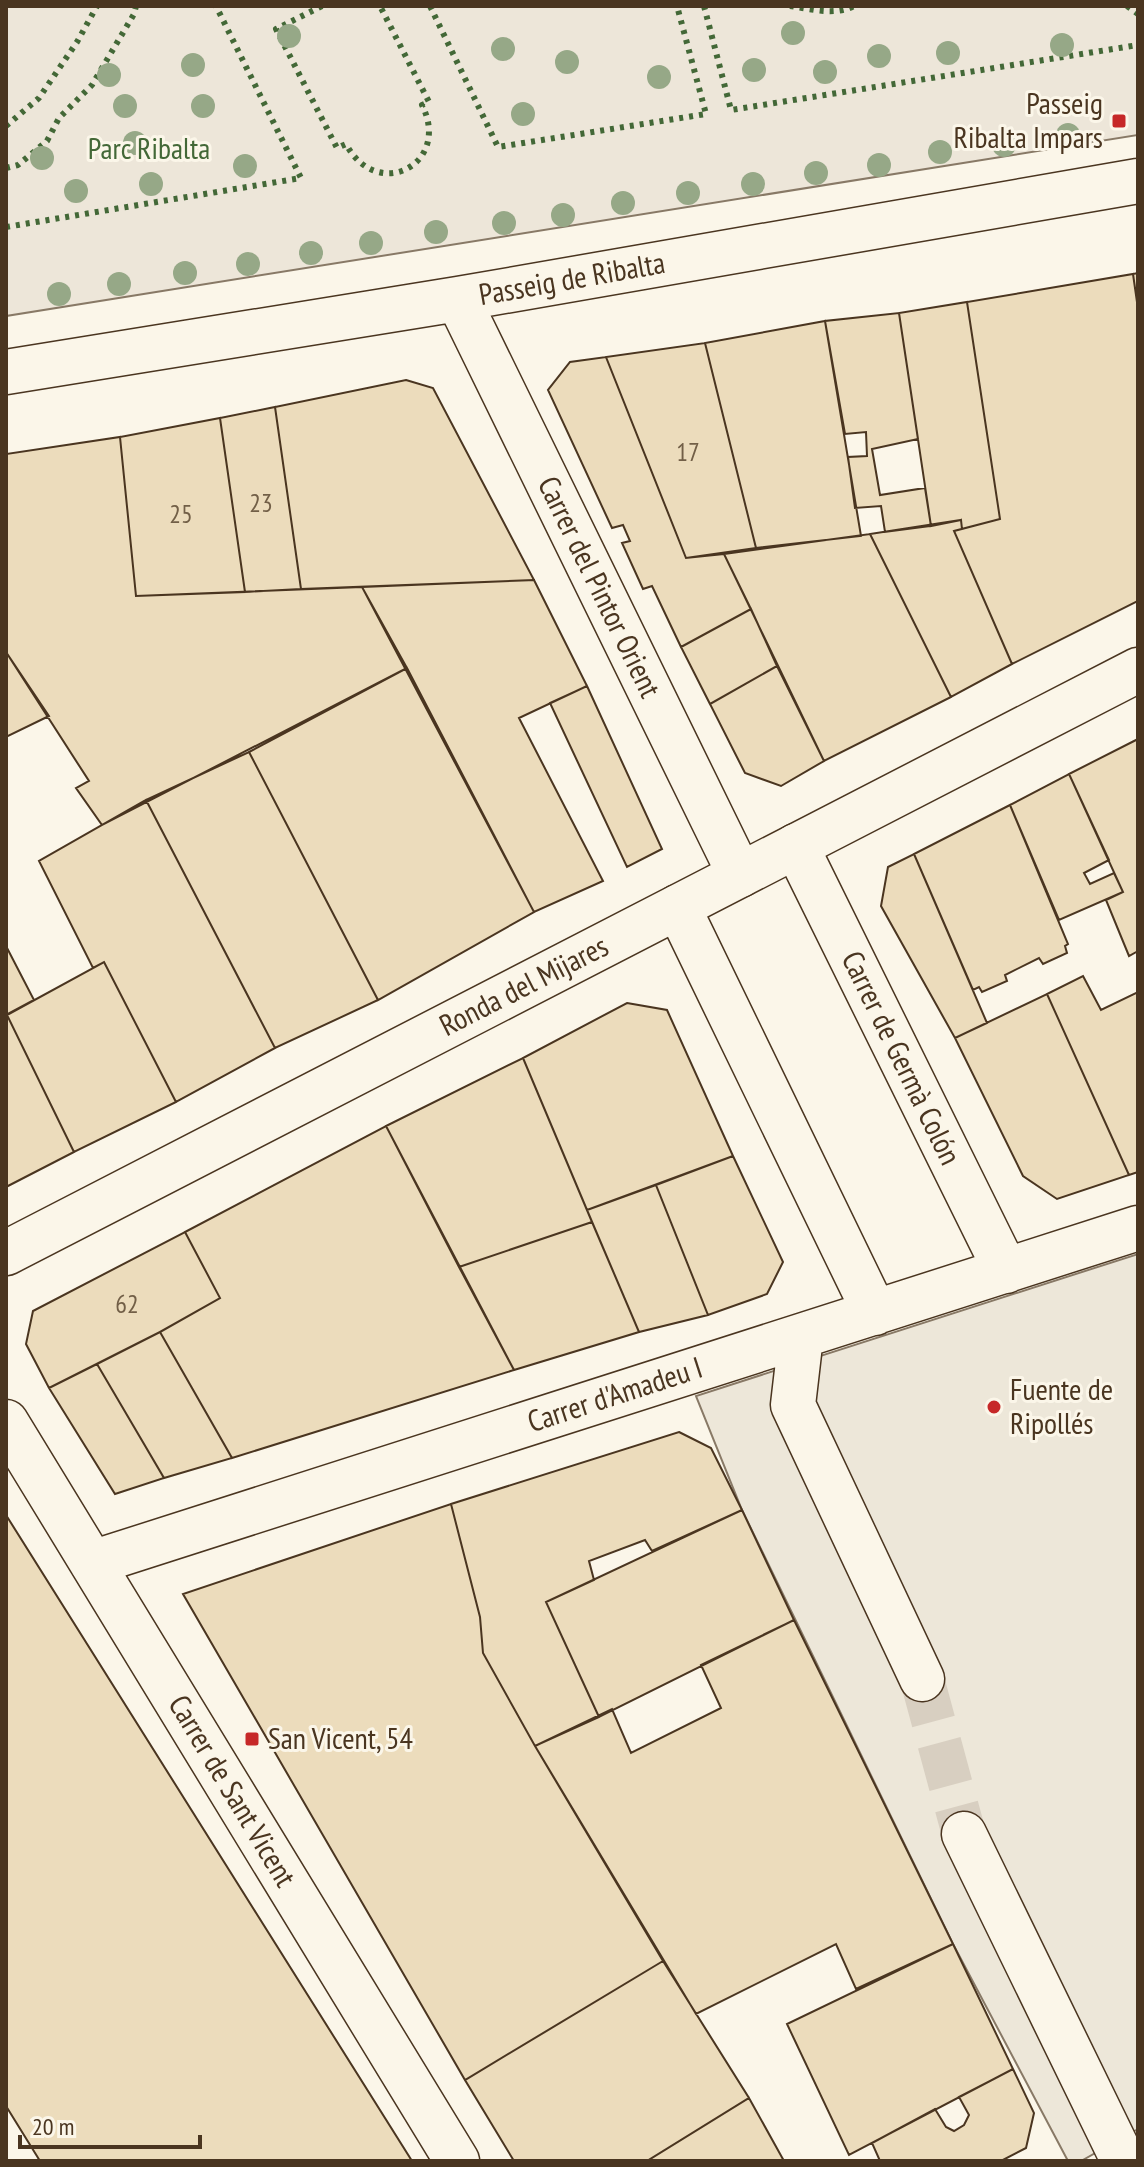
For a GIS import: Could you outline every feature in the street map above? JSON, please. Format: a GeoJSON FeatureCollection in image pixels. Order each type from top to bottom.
{"type":"FeatureCollection","features":[{"type":"Feature","properties":{"kind":"street","name":"Passeig de Ribalta"},"geometry":{"type":"LineString","coordinates":[[6,372],[458,299],[1138,181]]}},
{"type":"Feature","properties":{"kind":"street","name":"Carrer del Pintor Orient"},"geometry":{"type":"LineString","coordinates":[[458,299],[740,875]]}},
{"type":"Feature","properties":{"kind":"street","name":"Ronda del Mijares"},"geometry":{"type":"LineString","coordinates":[[6,1253],[1138,670]]}},
{"type":"Feature","properties":{"kind":"street","name":"Carrer de Germà Colón"},"geometry":{"type":"LineString","coordinates":[[796,846],[1006,1271]]}},
{"type":"Feature","properties":{"kind":"street"},"geometry":{"type":"LineString","coordinates":[[678,907],[875,1313]]}},
{"type":"Feature","properties":{"kind":"street","name":"Carrer d'Amadeu I"},"geometry":{"type":"LineString","coordinates":[[92,1563],[1138,1228]]}},
{"type":"Feature","properties":{"kind":"street"},"geometry":{"type":"LineString","coordinates":[[801,1336],[793,1405],[922,1679]]}},
{"type":"Feature","properties":{"kind":"street","name":"Carrer de Sant Vicent"},"geometry":{"type":"LineString","coordinates":[[6,1422],[457,2161]]}},
{"type":"Feature","properties":{"kind":"street"},"geometry":{"type":"LineString","coordinates":[[964,1834],[1123,2154]]}},
{"type":"Feature","properties":{"kind":"green space","name":"Parc Ribalta"},"geometry":{"type":"Polygon","coordinates":[[[6,6],[1138,6],[1138,135],[6,316],[6,6]]]}},
{"type":"Feature","properties":{"kind":"shaded area"},"geometry":{"type":"Polygon","coordinates":[[[1138,1254],[1138,2129],[1081,2161],[1068,2161],[953,1944],[742,1510],[696,1396],[1138,1254]]]}},
{"type":"Feature","properties":{"kind":"building"},"geometry":{"type":"Polygon","coordinates":[[[1138,273],[1138,309],[1133,274],[1138,273]]]}},
{"type":"Feature","properties":{"kind":"building"},"geometry":{"type":"Polygon","coordinates":[[[1133,274],[1138,309],[1138,601],[1012,664],[954,531],[1000,519],[967,302],[1133,274]]]}},
{"type":"Feature","properties":{"kind":"building"},"geometry":{"type":"Polygon","coordinates":[[[967,302],[1000,519],[962,529],[961,520],[931,526],[899,313],[967,302]]]}},
{"type":"Feature","properties":{"kind":"building"},"geometry":{"type":"Polygon","coordinates":[[[899,313],[918,439],[872,449],[880,495],[925,488],[931,526],[885,532],[881,506],[855,508],[848,457],[867,456],[866,432],[845,434],[825,321],[899,313]]]}},
{"type":"Feature","properties":{"kind":"building"},"geometry":{"type":"Polygon","coordinates":[[[825,321],[861,536],[756,548],[705,343],[825,321]]]}},
{"type":"Feature","properties":{"kind":"building"},"geometry":{"type":"Polygon","coordinates":[[[705,343],[756,548],[686,558],[606,357],[705,343]]]}},
{"type":"Feature","properties":{"kind":"building"},"geometry":{"type":"Polygon","coordinates":[[[606,357],[686,558],[724,554],[751,609],[681,647],[652,586],[643,589],[622,543],[630,541],[623,525],[612,528],[548,390],[570,362],[606,357]]]}},
{"type":"Feature","properties":{"kind":"building"},"geometry":{"type":"Polygon","coordinates":[[[406,380],[433,388],[534,580],[301,589],[275,407],[406,380]]]}},
{"type":"Feature","properties":{"kind":"building"},"geometry":{"type":"Polygon","coordinates":[[[275,407],[301,589],[245,592],[220,418],[275,407]]]}},
{"type":"Feature","properties":{"kind":"building"},"geometry":{"type":"Polygon","coordinates":[[[220,418],[245,592],[136,596],[120,437],[220,418]]]}},
{"type":"Feature","properties":{"kind":"building"},"geometry":{"type":"Polygon","coordinates":[[[120,437],[136,596],[362,587],[407,668],[102,825],[76,788],[89,781],[6,652],[6,454],[120,437]]]}},
{"type":"Feature","properties":{"kind":"building"},"geometry":{"type":"Polygon","coordinates":[[[961,520],[962,529],[954,531],[1012,664],[951,697],[870,534],[961,520]]]}},
{"type":"Feature","properties":{"kind":"building"},"geometry":{"type":"Polygon","coordinates":[[[870,534],[951,697],[824,761],[724,554],[870,534]]]}},
{"type":"Feature","properties":{"kind":"building"},"geometry":{"type":"Polygon","coordinates":[[[534,580],[587,686],[519,718],[603,881],[534,912],[362,587],[534,580]]]}},
{"type":"Feature","properties":{"kind":"building"},"geometry":{"type":"Polygon","coordinates":[[[751,609],[777,666],[710,704],[681,647],[751,609]]]}},
{"type":"Feature","properties":{"kind":"building"},"geometry":{"type":"Polygon","coordinates":[[[6,652],[49,716],[6,737],[6,652]]]}},
{"type":"Feature","properties":{"kind":"building"},"geometry":{"type":"Polygon","coordinates":[[[777,666],[824,761],[781,786],[745,773],[710,704],[777,666]]]}},
{"type":"Feature","properties":{"kind":"building"},"geometry":{"type":"Polygon","coordinates":[[[407,668],[534,912],[378,1000],[249,752],[407,668]]]}},
{"type":"Feature","properties":{"kind":"building"},"geometry":{"type":"Polygon","coordinates":[[[587,686],[662,849],[627,867],[550,703],[587,686]]]}},
{"type":"Feature","properties":{"kind":"building"},"geometry":{"type":"Polygon","coordinates":[[[1138,739],[1138,951],[1129,956],[1106,900],[1123,892],[1069,774],[1138,739]]]}},
{"type":"Feature","properties":{"kind":"building"},"geometry":{"type":"Polygon","coordinates":[[[249,752],[378,1000],[275,1048],[146,800],[249,752]]]}},
{"type":"Feature","properties":{"kind":"building"},"geometry":{"type":"Polygon","coordinates":[[[1069,774],[1109,860],[1084,873],[1090,884],[1114,873],[1123,892],[1059,920],[1010,805],[1069,774]]]}},
{"type":"Feature","properties":{"kind":"building"},"geometry":{"type":"Polygon","coordinates":[[[146,800],[275,1048],[176,1102],[104,962],[93,968],[39,861],[146,800]]]}},
{"type":"Feature","properties":{"kind":"building"},"geometry":{"type":"Polygon","coordinates":[[[1010,805],[1068,944],[1065,946],[1067,953],[1043,964],[1039,958],[1005,975],[1007,981],[982,992],[979,987],[973,990],[914,854],[1010,805]]]}},
{"type":"Feature","properties":{"kind":"building"},"geometry":{"type":"Polygon","coordinates":[[[914,854],[987,1023],[955,1038],[881,906],[888,867],[914,854]]]}},
{"type":"Feature","properties":{"kind":"building"},"geometry":{"type":"Polygon","coordinates":[[[6,946],[34,1000],[6,1015],[6,946]]]}},
{"type":"Feature","properties":{"kind":"building"},"geometry":{"type":"Polygon","coordinates":[[[104,962],[176,1102],[74,1152],[7,1015],[104,962]]]}},
{"type":"Feature","properties":{"kind":"building"},"geometry":{"type":"Polygon","coordinates":[[[1083,976],[1101,1010],[1138,992],[1138,1172],[1129,1175],[1047,994],[1083,976]]]}},
{"type":"Feature","properties":{"kind":"building"},"geometry":{"type":"Polygon","coordinates":[[[1047,994],[1129,1175],[1057,1199],[1023,1176],[955,1038],[1047,994]]]}},
{"type":"Feature","properties":{"kind":"building"},"geometry":{"type":"Polygon","coordinates":[[[627,1003],[667,1010],[733,1156],[587,1210],[523,1058],[627,1003]]]}},
{"type":"Feature","properties":{"kind":"building"},"geometry":{"type":"Polygon","coordinates":[[[6,1015],[74,1152],[6,1187],[6,1015]]]}},
{"type":"Feature","properties":{"kind":"building"},"geometry":{"type":"Polygon","coordinates":[[[523,1058],[592,1222],[459,1267],[386,1126],[523,1058]]]}},
{"type":"Feature","properties":{"kind":"building"},"geometry":{"type":"Polygon","coordinates":[[[386,1126],[514,1370],[232,1458],[160,1332],[220,1298],[185,1232],[386,1126]]]}},
{"type":"Feature","properties":{"kind":"building"},"geometry":{"type":"Polygon","coordinates":[[[733,1156],[783,1262],[767,1294],[708,1315],[656,1185],[733,1156]]]}},
{"type":"Feature","properties":{"kind":"building"},"geometry":{"type":"Polygon","coordinates":[[[656,1185],[708,1315],[639,1332],[587,1210],[656,1185]]]}},
{"type":"Feature","properties":{"kind":"building"},"geometry":{"type":"Polygon","coordinates":[[[592,1222],[639,1332],[514,1370],[459,1267],[592,1222]]]}},
{"type":"Feature","properties":{"kind":"building"},"geometry":{"type":"Polygon","coordinates":[[[185,1232],[220,1298],[49,1388],[26,1344],[33,1311],[185,1232]]]}},
{"type":"Feature","properties":{"kind":"building"},"geometry":{"type":"Polygon","coordinates":[[[160,1332],[232,1458],[164,1478],[97,1364],[160,1332]]]}},
{"type":"Feature","properties":{"kind":"building"},"geometry":{"type":"Polygon","coordinates":[[[97,1364],[164,1478],[115,1494],[49,1388],[97,1364]]]}},
{"type":"Feature","properties":{"kind":"building"},"geometry":{"type":"Polygon","coordinates":[[[679,1432],[711,1448],[742,1510],[652,1551],[645,1540],[589,1561],[594,1580],[546,1602],[599,1717],[535,1746],[483,1653],[480,1617],[451,1504],[679,1432]]]}},
{"type":"Feature","properties":{"kind":"building"},"geometry":{"type":"Polygon","coordinates":[[[451,1504],[480,1617],[483,1653],[663,1961],[465,2080],[183,1594],[451,1504]]]}},
{"type":"Feature","properties":{"kind":"building"},"geometry":{"type":"Polygon","coordinates":[[[742,1510],[794,1620],[599,1717],[546,1602],[742,1510]]]}},
{"type":"Feature","properties":{"kind":"building"},"geometry":{"type":"Polygon","coordinates":[[[6,1515],[412,2161],[40,2161],[6,2106],[6,1515]]]}},
{"type":"Feature","properties":{"kind":"building"},"geometry":{"type":"Polygon","coordinates":[[[794,1620],[953,1944],[856,1989],[836,1944],[696,2014],[535,1746],[612,1709],[631,1753],[721,1708],[701,1665],[794,1620]]]}},
{"type":"Feature","properties":{"kind":"building"},"geometry":{"type":"Polygon","coordinates":[[[953,1944],[1013,2069],[849,2155],[787,2024],[953,1944]]]}},
{"type":"Feature","properties":{"kind":"building"},"geometry":{"type":"Polygon","coordinates":[[[663,1961],[749,2098],[647,2161],[514,2161],[465,2080],[663,1961]]]}},
{"type":"Feature","properties":{"kind":"building"},"geometry":{"type":"Polygon","coordinates":[[[1013,2069],[1034,2113],[1026,2148],[1001,2161],[880,2161],[872,2143],[935,2109],[946,2127],[954,2131],[964,2125],[969,2115],[959,2097],[1013,2069]]]}},
{"type":"Feature","properties":{"kind":"building"},"geometry":{"type":"Polygon","coordinates":[[[749,2098],[784,2161],[647,2161],[749,2098]]]}},
{"type":"Feature","properties":{"kind":"tunnel"},"geometry":{"type":"LineString","coordinates":[[922,1679],[964,1834]]}},
{"type":"Feature","properties":{"kind":"hedge"},"geometry":{"type":"LineString","coordinates":[[6,126],[39,98],[97,6]]}},
{"type":"Feature","properties":{"kind":"hedge"},"geometry":{"type":"LineString","coordinates":[[6,168],[18,165],[47,141],[59,118],[92,85],[136,6]]}},
{"type":"Feature","properties":{"kind":"hedge"},"geometry":{"type":"LineString","coordinates":[[6,227],[301,178],[216,6]]}},
{"type":"Feature","properties":{"kind":"hedge"},"geometry":{"type":"LineString","coordinates":[[322,6],[276,29],[337,148],[346,144],[359,162],[375,171],[392,173],[407,169],[419,159],[427,144],[429,126],[422,105],[429,102],[380,6]]}},
{"type":"Feature","properties":{"kind":"hedge"},"geometry":{"type":"LineString","coordinates":[[430,6],[498,147],[706,114],[677,6]]}},
{"type":"Feature","properties":{"kind":"hedge"},"geometry":{"type":"LineString","coordinates":[[704,6],[731,110],[1138,45]]}},
{"type":"Feature","properties":{"kind":"hedge"},"geometry":{"type":"LineString","coordinates":[[790,6],[831,11],[854,6]]}},
{"type":"Feature","properties":{"kind":"hedge"},"geometry":{"type":"LineString","coordinates":[[1127,6],[1138,14]]}},
{"type":"Feature","properties":{"kind":"place","name":"Passeig Ribalta Impars"},"geometry":{"type":"Point","coordinates":[1119,121]}},
{"type":"Feature","properties":{"kind":"place","name":"Fuente de Ripollés"},"geometry":{"type":"Point","coordinates":[994,1407]}},
{"type":"Feature","properties":{"kind":"place","name":"San Vicent, 54"},"geometry":{"type":"Point","coordinates":[252,1739]}}]}
